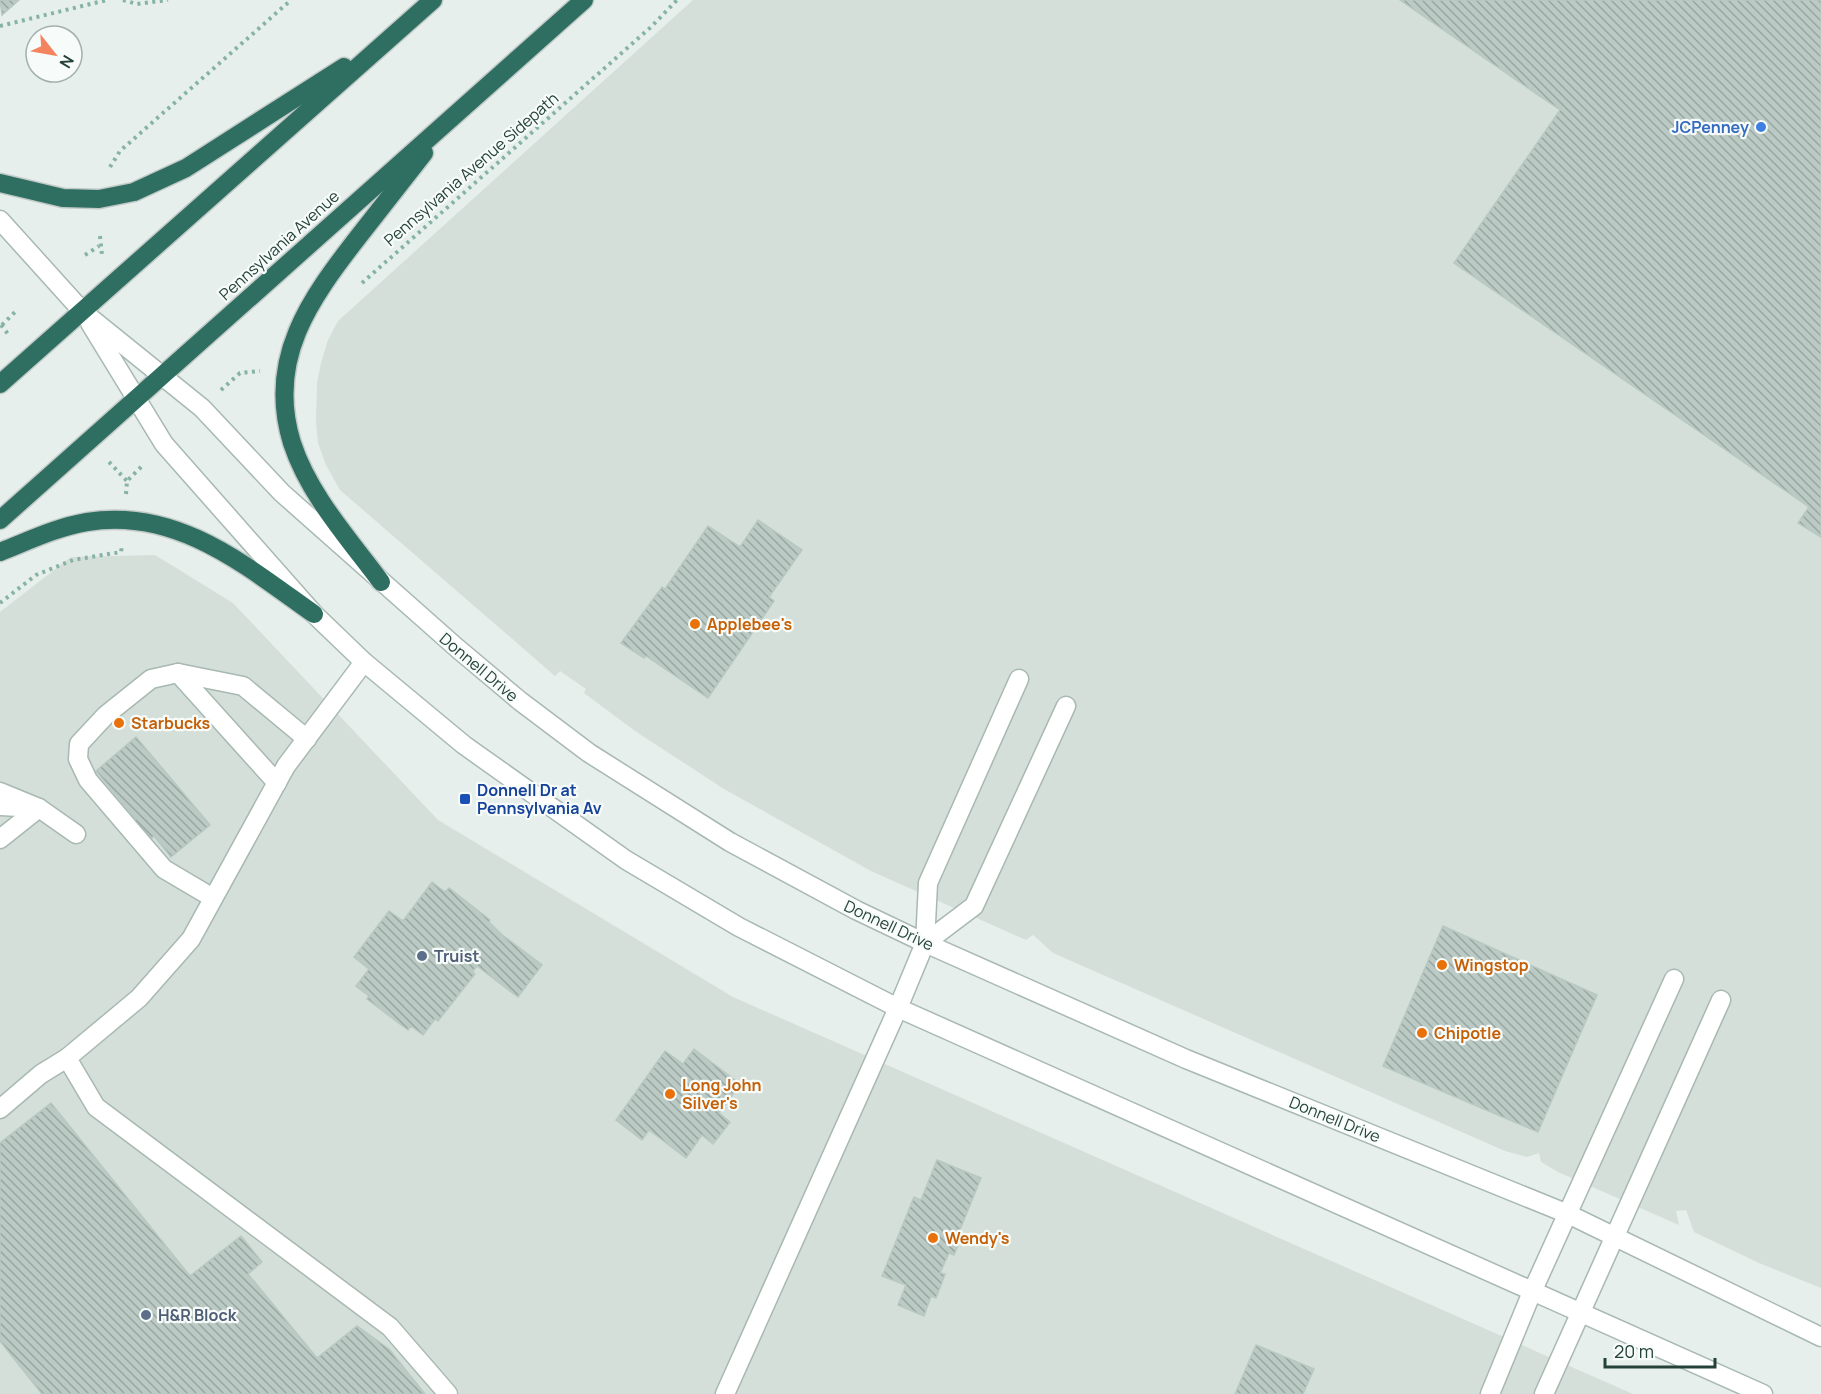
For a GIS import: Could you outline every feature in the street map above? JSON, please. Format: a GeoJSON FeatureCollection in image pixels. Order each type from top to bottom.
{"type":"FeatureCollection","features":[{"type":"Feature","properties":{"kind":"highway"},"geometry":{"type":"LineString","coordinates":[[0,384],[433,0]]}},
{"type":"Feature","properties":{"kind":"highway","name":"Pennsylvania Avenue"},"geometry":{"type":"LineString","coordinates":[[0,520],[584,0]]}},
{"type":"Feature","properties":{"kind":"highway"},"geometry":{"type":"LineString","coordinates":[[0,183],[63,198],[80,199],[116,197],[143,188],[186,168],[392,37]]}},
{"type":"Feature","properties":{"kind":"highway"},"geometry":{"type":"LineString","coordinates":[[381,582],[329,511],[301,464],[287,419],[284,374],[295,334],[317,293],[454,114]]}},
{"type":"Feature","properties":{"kind":"highway"},"geometry":{"type":"LineString","coordinates":[[0,552],[86,523],[124,520],[145,522],[185,533],[222,550],[314,614]]}},
{"type":"Feature","properties":{"kind":"street","name":"Donnell Drive"},"geometry":{"type":"LineString","coordinates":[[0,220],[83,312],[202,408],[282,493],[381,582],[520,701],[589,753],[739,848],[856,910],[925,943],[1186,1059],[1568,1214],[1821,1337]]}},
{"type":"Feature","properties":{"kind":"street","name":"Donnell Drive"},"geometry":{"type":"LineString","coordinates":[[83,312],[164,444],[314,614],[364,662],[464,745],[571,824],[626,860],[739,927],[898,1008],[1161,1124],[1532,1293],[1763,1394]]}},
{"type":"Feature","properties":{"kind":"street"},"geometry":{"type":"LineString","coordinates":[[0,1109],[41,1074],[67,1058],[139,998],[191,939],[277,783],[364,662]]}},
{"type":"Feature","properties":{"kind":"street"},"geometry":{"type":"LineString","coordinates":[[213,898],[164,870],[88,780],[78,759],[79,744],[106,715],[151,679],[178,673],[243,686],[307,739]]}},
{"type":"Feature","properties":{"kind":"street"},"geometry":{"type":"LineString","coordinates":[[178,673],[277,783]]}},
{"type":"Feature","properties":{"kind":"street"},"geometry":{"type":"LineString","coordinates":[[725,1394],[925,943],[928,883],[1019,679]]}},
{"type":"Feature","properties":{"kind":"street"},"geometry":{"type":"LineString","coordinates":[[925,943],[974,906],[1066,706]]}},
{"type":"Feature","properties":{"kind":"street"},"geometry":{"type":"LineString","coordinates":[[0,792],[39,808],[76,834]]}},
{"type":"Feature","properties":{"kind":"street"},"geometry":{"type":"LineString","coordinates":[[0,807],[39,808]]}},
{"type":"Feature","properties":{"kind":"street"},"geometry":{"type":"LineString","coordinates":[[0,838],[39,808]]}},
{"type":"Feature","properties":{"kind":"street"},"geometry":{"type":"LineString","coordinates":[[1490,1394],[1532,1293],[1674,979]]}},
{"type":"Feature","properties":{"kind":"street"},"geometry":{"type":"LineString","coordinates":[[1544,1394],[1721,1000]]}},
{"type":"Feature","properties":{"kind":"street"},"geometry":{"type":"LineString","coordinates":[[67,1058],[96,1107],[397,1333],[448,1394]]}},
{"type":"Feature","properties":{"kind":"path"},"geometry":{"type":"LineString","coordinates":[[0,26],[107,0]]}},
{"type":"Feature","properties":{"kind":"path"},"geometry":{"type":"LineString","coordinates":[[123,0],[137,4],[168,0]]}},
{"type":"Feature","properties":{"kind":"path"},"geometry":{"type":"LineString","coordinates":[[110,167],[120,151],[291,0]]}},
{"type":"Feature","properties":{"kind":"path","name":"Pennsylvania Avenue Sidepath"},"geometry":{"type":"LineString","coordinates":[[354,290],[651,27],[677,0]]}},
{"type":"Feature","properties":{"kind":"path"},"geometry":{"type":"LineString","coordinates":[[100,236],[99,246],[103,256]]}},
{"type":"Feature","properties":{"kind":"path"},"geometry":{"type":"LineString","coordinates":[[85,255],[99,246]]}},
{"type":"Feature","properties":{"kind":"path"},"geometry":{"type":"LineString","coordinates":[[8,334],[1,325],[16,311]]}},
{"type":"Feature","properties":{"kind":"path"},"geometry":{"type":"LineString","coordinates":[[225,387],[240,373],[254,371]]}},
{"type":"Feature","properties":{"kind":"path"},"geometry":{"type":"LineString","coordinates":[[109,462],[127,481]]}},
{"type":"Feature","properties":{"kind":"path"},"geometry":{"type":"LineString","coordinates":[[126,491],[127,481],[137,471]]}},
{"type":"Feature","properties":{"kind":"path"},"geometry":{"type":"LineString","coordinates":[[0,603],[36,575],[73,560],[121,552]]}},
{"type":"Feature","properties":{"kind":"shaded area"},"geometry":{"type":"Polygon","coordinates":[[[693,0],[1821,0],[1821,1288],[1759,1263],[1694,1232],[1686,1210],[1676,1211],[1679,1225],[1558,1172],[1541,1162],[1539,1153],[1527,1157],[1505,1151],[1053,953],[1033,935],[1026,940],[871,871],[724,789],[635,731],[584,693],[586,689],[560,671],[555,676],[340,490],[326,465],[318,443],[316,422],[317,383],[321,363],[328,340],[338,321],[693,0]]]}},
{"type":"Feature","properties":{"kind":"shaded area"},"geometry":{"type":"Polygon","coordinates":[[[155,555],[233,603],[438,820],[733,997],[1633,1394],[0,1394],[0,612],[71,557],[155,555]]]}},
{"type":"Feature","properties":{"kind":"building"},"geometry":{"type":"Polygon","coordinates":[[[0,0],[19,0],[2,15],[0,0]]]}},
{"type":"Feature","properties":{"kind":"building"},"geometry":{"type":"Polygon","coordinates":[[[1400,0],[1821,0],[1821,537],[1798,523],[1809,507],[1454,263],[1560,110],[1400,0]]]}},
{"type":"Feature","properties":{"kind":"building"},"geometry":{"type":"Polygon","coordinates":[[[758,520],[802,550],[769,597],[774,601],[708,698],[646,656],[644,658],[621,643],[662,587],[665,589],[708,526],[740,547],[758,520]]]}},
{"type":"Feature","properties":{"kind":"building"},"geometry":{"type":"Polygon","coordinates":[[[136,737],[210,825],[171,857],[154,836],[147,843],[131,823],[136,819],[96,771],[136,737]]]}},
{"type":"Feature","properties":{"kind":"building"},"geometry":{"type":"Polygon","coordinates":[[[432,882],[445,892],[449,888],[490,920],[489,922],[501,934],[542,965],[518,997],[477,966],[472,972],[475,974],[438,1021],[435,1019],[423,1035],[411,1026],[408,1030],[367,999],[369,996],[356,986],[369,969],[354,957],[389,911],[403,921],[432,882]]]}},
{"type":"Feature","properties":{"kind":"building"},"geometry":{"type":"Polygon","coordinates":[[[1443,926],[1597,995],[1538,1132],[1383,1066],[1443,926]]]}},
{"type":"Feature","properties":{"kind":"building"},"geometry":{"type":"Polygon","coordinates":[[[694,1049],[740,1084],[719,1113],[730,1122],[713,1144],[702,1135],[686,1158],[649,1130],[642,1140],[616,1120],[665,1051],[683,1064],[694,1049]]]}},
{"type":"Feature","properties":{"kind":"building"},"geometry":{"type":"Polygon","coordinates":[[[51,1103],[190,1276],[241,1236],[262,1262],[248,1274],[317,1358],[357,1326],[389,1349],[425,1394],[42,1394],[0,1341],[0,1143],[51,1103]]]}},
{"type":"Feature","properties":{"kind":"building"},"geometry":{"type":"Polygon","coordinates":[[[937,1160],[981,1178],[957,1237],[961,1238],[954,1255],[949,1253],[940,1273],[945,1274],[936,1298],[931,1296],[924,1316],[898,1305],[906,1285],[882,1276],[914,1197],[921,1200],[937,1160]]]}},
{"type":"Feature","properties":{"kind":"building"},"geometry":{"type":"Polygon","coordinates":[[[1256,1345],[1314,1369],[1303,1394],[1235,1394],[1256,1345]]]}},
{"type":"Feature","properties":{"kind":"place","name":"JCPenney"},"geometry":{"type":"Point","coordinates":[1761,127]}},
{"type":"Feature","properties":{"kind":"place","name":"Applebee's"},"geometry":{"type":"Point","coordinates":[695,624]}},
{"type":"Feature","properties":{"kind":"place","name":"Starbucks"},"geometry":{"type":"Point","coordinates":[119,723]}},
{"type":"Feature","properties":{"kind":"place","name":"Donnell Dr at Pennsylvania Av"},"geometry":{"type":"Point","coordinates":[465,799]}},
{"type":"Feature","properties":{"kind":"place","name":"Truist"},"geometry":{"type":"Point","coordinates":[422,956]}},
{"type":"Feature","properties":{"kind":"place","name":"Wingstop"},"geometry":{"type":"Point","coordinates":[1442,965]}},
{"type":"Feature","properties":{"kind":"place","name":"Chipotle"},"geometry":{"type":"Point","coordinates":[1422,1033]}},
{"type":"Feature","properties":{"kind":"place","name":"Long John Silver's"},"geometry":{"type":"Point","coordinates":[670,1094]}},
{"type":"Feature","properties":{"kind":"place","name":"Wendy's"},"geometry":{"type":"Point","coordinates":[933,1238]}},
{"type":"Feature","properties":{"kind":"place","name":"H&R Block"},"geometry":{"type":"Point","coordinates":[146,1315]}}]}
